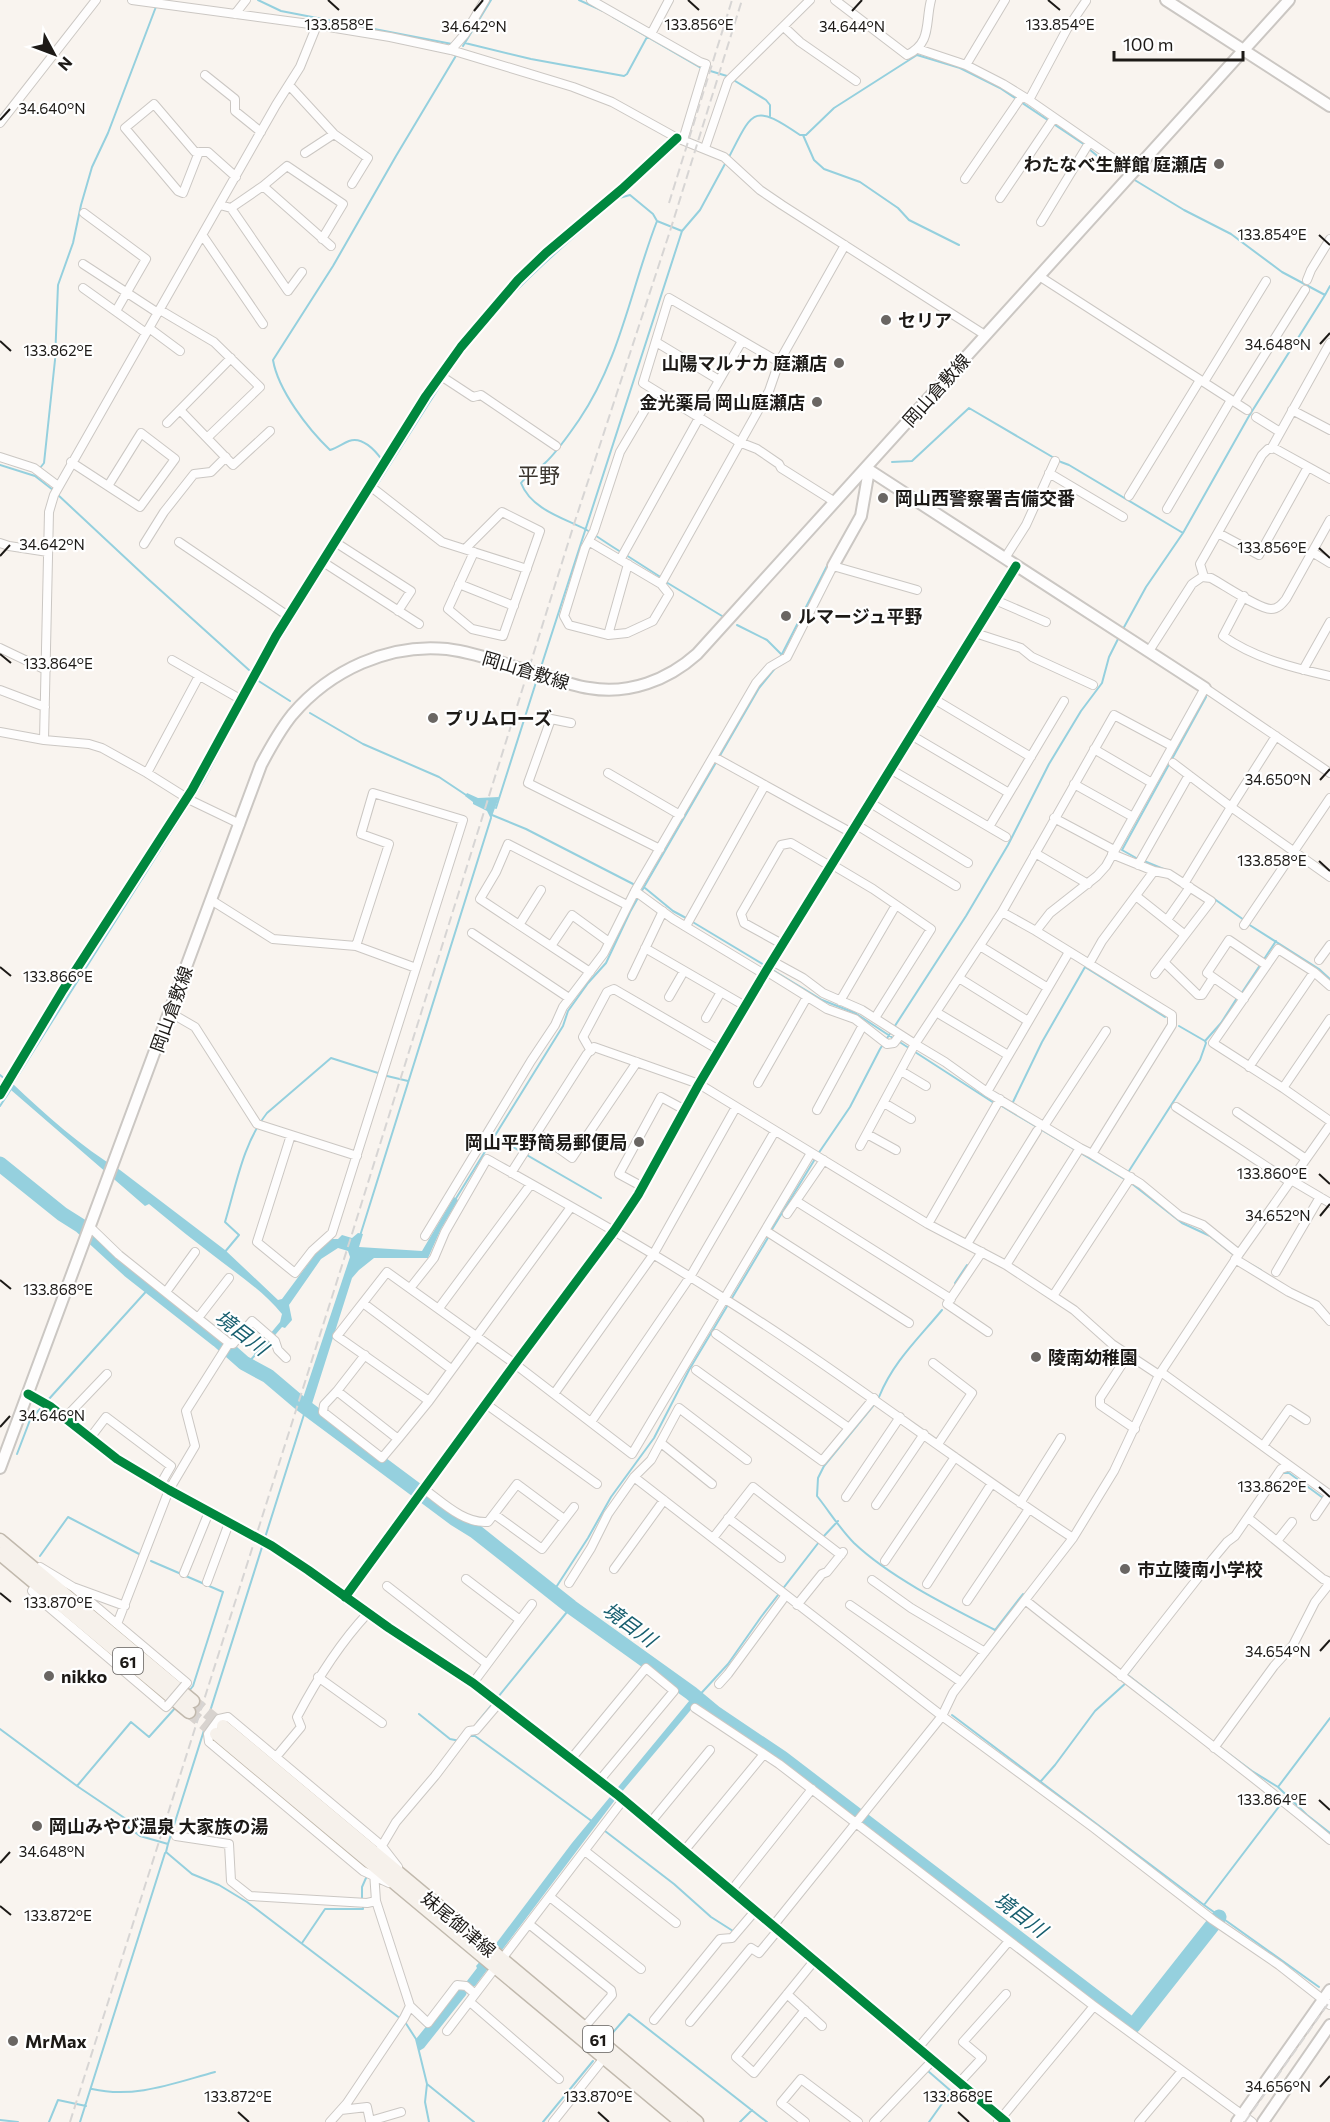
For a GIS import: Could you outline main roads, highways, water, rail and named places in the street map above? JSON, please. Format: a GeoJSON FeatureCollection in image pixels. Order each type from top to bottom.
{"type":"FeatureCollection","features":[{"type":"Feature","properties":{"kind":"main road","name":"岡山倉敷線"},"geometry":{"type":"LineString","coordinates":[[0,1468],[261,765],[292,715],[313,694],[338,675],[361,663],[387,654],[419,648],[447,649],[474,654],[589,688],[613,690],[654,681],[683,667],[867,470],[985,335],[1244,51],[1278,5],[1289,0]]}},
{"type":"Feature","properties":{"kind":"main road"},"geometry":{"type":"LineString","coordinates":[[1170,1],[1330,106]]}},
{"type":"Feature","properties":{"kind":"main road"},"geometry":{"type":"LineString","coordinates":[[833,566],[861,516],[867,470],[1205,688]]}},
{"type":"Feature","properties":{"kind":"main road","name":"61"},"geometry":{"type":"LineString","coordinates":[[0,1540],[191,1707]]}},
{"type":"Feature","properties":{"kind":"main road","name":"61"},"geometry":{"type":"LineString","coordinates":[[0,1554],[41,1576]]}},
{"type":"Feature","properties":{"kind":"main road"},"geometry":{"type":"LineString","coordinates":[[0,1563],[24,1582],[41,1576]]}},
{"type":"Feature","properties":{"kind":"main road","name":"妹尾御津線"},"geometry":{"type":"LineString","coordinates":[[219,1730],[581,2031],[697,2122]]}},
{"type":"Feature","properties":{"kind":"main road"},"geometry":{"type":"LineString","coordinates":[[1239,2118],[1327,2002],[1330,1989]]}},
{"type":"Feature","properties":{"kind":"main road"},"geometry":{"type":"LineString","coordinates":[[1263,2122],[1330,2025]]}},
{"type":"Feature","properties":{"kind":"main road","name":"妹尾御津線"},"geometry":{"type":"LineString","coordinates":[[581,2031],[604,2058],[681,2122]]}},
{"type":"Feature","properties":{"kind":"water"},"geometry":{"type":"Polygon","coordinates":[[[467,793],[478,798],[499,797],[491,819],[487,811],[473,804],[465,796],[467,793]]]}},
{"type":"Feature","properties":{"kind":"water"},"geometry":{"type":"Polygon","coordinates":[[[13,1084],[78,1141],[225,1250],[278,1300],[282,1299],[316,1253],[331,1239],[338,1239],[342,1235],[352,1238],[358,1233],[363,1234],[359,1247],[422,1251],[454,1197],[458,1200],[428,1258],[374,1258],[352,1278],[310,1410],[301,1404],[350,1257],[348,1251],[338,1248],[321,1259],[289,1305],[292,1320],[285,1328],[282,1327],[258,1355],[255,1355],[254,1353],[280,1322],[282,1314],[275,1306],[254,1286],[149,1204],[145,1206],[11,1090],[13,1084]]]}},
{"type":"Feature","properties":{"kind":"water"},"geometry":{"type":"Polygon","coordinates":[[[694,1695],[700,1699],[615,1800],[475,1986],[469,1986],[466,1995],[424,2048],[419,2051],[416,2039],[458,1987],[467,1984],[476,1966],[498,1941],[572,1843],[694,1695]]]}},
{"type":"Feature","properties":{"kind":"waterway"},"geometry":{"type":"LineString","coordinates":[[258,0],[281,11],[452,44]]}},
{"type":"Feature","properties":{"kind":"waterway"},"geometry":{"type":"LineString","coordinates":[[463,46],[491,0]]}},
{"type":"Feature","properties":{"kind":"waterway"},"geometry":{"type":"LineString","coordinates":[[579,0],[603,11]]}},
{"type":"Feature","properties":{"kind":"waterway"},"geometry":{"type":"LineString","coordinates":[[40,468],[44,463],[55,360],[58,285],[73,243],[92,167],[108,133],[157,4]]}},
{"type":"Feature","properties":{"kind":"waterway"},"geometry":{"type":"LineString","coordinates":[[613,17],[701,68]]}},
{"type":"Feature","properties":{"kind":"waterway"},"geometry":{"type":"LineString","coordinates":[[929,35],[931,21]]}},
{"type":"Feature","properties":{"kind":"waterway"},"geometry":{"type":"LineString","coordinates":[[465,43],[531,59],[624,76],[647,37]]}},
{"type":"Feature","properties":{"kind":"waterway"},"geometry":{"type":"LineString","coordinates":[[729,157],[744,129],[756,116],[772,118],[800,135],[806,135],[834,108],[917,55],[920,50]]}},
{"type":"Feature","properties":{"kind":"waterway"},"geometry":{"type":"LineString","coordinates":[[382,460],[372,448],[359,440],[349,441],[330,450],[287,396],[273,360],[333,266],[457,54]]}},
{"type":"Feature","properties":{"kind":"waterway"},"geometry":{"type":"LineString","coordinates":[[917,55],[960,68],[1000,88],[1085,145]]}},
{"type":"Feature","properties":{"kind":"waterway"},"geometry":{"type":"LineString","coordinates":[[707,70],[727,76],[766,100],[770,105],[770,116]]}},
{"type":"Feature","properties":{"kind":"waterway"},"geometry":{"type":"LineString","coordinates":[[803,135],[814,160],[824,169],[860,182],[898,208],[909,220],[959,245]]}},
{"type":"Feature","properties":{"kind":"waterway"},"geometry":{"type":"LineString","coordinates":[[1089,149],[1126,175]]}},
{"type":"Feature","properties":{"kind":"waterway"},"geometry":{"type":"LineString","coordinates":[[446,376],[464,350],[504,303],[549,259],[619,198],[630,195],[653,214],[657,221],[682,231],[700,210],[726,162]]}},
{"type":"Feature","properties":{"kind":"waterway"},"geometry":{"type":"LineString","coordinates":[[1133,179],[1184,210],[1231,234],[1282,272],[1325,295],[1330,286]]}},
{"type":"Feature","properties":{"kind":"waterway"},"geometry":{"type":"LineString","coordinates":[[621,552],[585,529],[540,506],[532,500],[521,483],[554,453],[593,397],[615,348],[657,221]]}},
{"type":"Feature","properties":{"kind":"waterway"},"geometry":{"type":"LineString","coordinates":[[540,670],[682,231]]}},
{"type":"Feature","properties":{"kind":"waterway"},"geometry":{"type":"LineString","coordinates":[[1123,629],[1146,587],[1183,533],[1249,416],[1325,295]]}},
{"type":"Feature","properties":{"kind":"waterway"},"geometry":{"type":"LineString","coordinates":[[375,488],[443,381]]}},
{"type":"Feature","properties":{"kind":"waterway"},"geometry":{"type":"LineString","coordinates":[[892,462],[912,461],[969,408],[1183,533]]}},
{"type":"Feature","properties":{"kind":"waterway"},"geometry":{"type":"LineString","coordinates":[[0,465],[35,476],[53,490]]}},
{"type":"Feature","properties":{"kind":"waterway"},"geometry":{"type":"LineString","coordinates":[[261,670],[372,492]]}},
{"type":"Feature","properties":{"kind":"waterway"},"geometry":{"type":"LineString","coordinates":[[57,494],[249,670]]}},
{"type":"Feature","properties":{"kind":"waterway"},"geometry":{"type":"LineString","coordinates":[[626,555],[662,578]]}},
{"type":"Feature","properties":{"kind":"waterway"},"geometry":{"type":"LineString","coordinates":[[781,656],[828,564]]}},
{"type":"Feature","properties":{"kind":"waterway"},"geometry":{"type":"LineString","coordinates":[[666,582],[722,616]]}},
{"type":"Feature","properties":{"kind":"waterway"},"geometry":{"type":"LineString","coordinates":[[737,625],[767,640],[782,655]]}},
{"type":"Feature","properties":{"kind":"waterway"},"geometry":{"type":"LineString","coordinates":[[818,1154],[850,1107],[880,1049],[966,916],[1008,845],[1049,764],[1081,711],[1102,683],[1109,657],[1119,637]]}},
{"type":"Feature","properties":{"kind":"waterway"},"geometry":{"type":"LineString","coordinates":[[455,1200],[563,1026],[568,1011],[606,963],[644,887],[759,688],[776,667]]}},
{"type":"Feature","properties":{"kind":"waterway"},"geometry":{"type":"LineString","coordinates":[[12,1085],[203,782],[262,670]]}},
{"type":"Feature","properties":{"kind":"waterway"},"geometry":{"type":"LineString","coordinates":[[496,808],[538,676]]}},
{"type":"Feature","properties":{"kind":"waterway"},"geometry":{"type":"LineString","coordinates":[[257,680],[290,701]]}},
{"type":"Feature","properties":{"kind":"waterway"},"geometry":{"type":"LineString","coordinates":[[1138,859],[1122,850],[1206,697]]}},
{"type":"Feature","properties":{"kind":"waterway"},"geometry":{"type":"LineString","coordinates":[[310,713],[363,744],[439,777],[466,795]]}},
{"type":"Feature","properties":{"kind":"waterway"},"geometry":{"type":"LineString","coordinates":[[492,815],[526,829],[637,886]]}},
{"type":"Feature","properties":{"kind":"waterway"},"geometry":{"type":"LineString","coordinates":[[360,1236],[491,818]]}},
{"type":"Feature","properties":{"kind":"waterway"},"geometry":{"type":"LineString","coordinates":[[1144,861],[1166,870]]}},
{"type":"Feature","properties":{"kind":"waterway"},"geometry":{"type":"LineString","coordinates":[[645,888],[673,911],[686,918]]}},
{"type":"Feature","properties":{"kind":"waterway"},"geometry":{"type":"LineString","coordinates":[[1213,898],[1244,920]]}},
{"type":"Feature","properties":{"kind":"waterway"},"geometry":{"type":"LineString","coordinates":[[691,921],[766,966]]}},
{"type":"Feature","properties":{"kind":"waterway"},"geometry":{"type":"LineString","coordinates":[[1248,924],[1319,969],[1330,979]]}},
{"type":"Feature","properties":{"kind":"waterway"},"geometry":{"type":"LineString","coordinates":[[1241,994],[1276,941]]}},
{"type":"Feature","properties":{"kind":"waterway"},"geometry":{"type":"LineString","coordinates":[[1012,1104],[1042,1042],[1085,967],[1165,1017]]}},
{"type":"Feature","properties":{"kind":"waterway"},"geometry":{"type":"LineString","coordinates":[[771,969],[822,1000],[855,1013],[893,1038]]}},
{"type":"Feature","properties":{"kind":"waterway"},"geometry":{"type":"LineString","coordinates":[[1127,1174],[1200,1060],[1205,1041],[1221,1023],[1237,998]]}},
{"type":"Feature","properties":{"kind":"waterway"},"geometry":{"type":"LineString","coordinates":[[1179,1026],[1205,1041]]}},
{"type":"Feature","properties":{"kind":"waterway"},"geometry":{"type":"LineString","coordinates":[[898,1041],[994,1103]]}},
{"type":"Feature","properties":{"kind":"waterway"},"geometry":{"type":"LineString","coordinates":[[224,1253],[239,1235],[225,1222],[241,1165],[252,1138],[267,1113],[331,1058],[378,1073]]}},
{"type":"Feature","properties":{"kind":"waterway"},"geometry":{"type":"LineString","coordinates":[[0,1075],[6,1080]]}},
{"type":"Feature","properties":{"kind":"waterway"},"geometry":{"type":"LineString","coordinates":[[387,1076],[408,1081]]}},
{"type":"Feature","properties":{"kind":"waterway"},"geometry":{"type":"LineString","coordinates":[[0,1106],[13,1086]]}},
{"type":"Feature","properties":{"kind":"waterway"},"geometry":{"type":"LineString","coordinates":[[1000,1105],[1126,1180]]}},
{"type":"Feature","properties":{"kind":"waterway"},"geometry":{"type":"LineString","coordinates":[[494,1136],[601,1198]]}},
{"type":"Feature","properties":{"kind":"waterway"},"geometry":{"type":"LineString","coordinates":[[771,1231],[815,1159]]}},
{"type":"Feature","properties":{"kind":"waterway","name":"境目川"},"geometry":{"type":"LineString","coordinates":[[0,1164],[62,1214],[81,1226],[129,1270],[244,1363],[268,1376],[301,1404],[454,1518],[475,1531],[571,1607],[691,1693],[715,1713],[782,1758],[1133,2026],[1219,1917]]}},
{"type":"Feature","properties":{"kind":"waterway"},"geometry":{"type":"LineString","coordinates":[[1131,1183],[1182,1223],[1210,1236],[1234,1255]]}},
{"type":"Feature","properties":{"kind":"waterway"},"geometry":{"type":"LineString","coordinates":[[553,1592],[611,1497],[654,1438],[689,1370],[769,1236]]}},
{"type":"Feature","properties":{"kind":"waterway"},"geometry":{"type":"LineString","coordinates":[[1245,1261],[1261,1270]]}},
{"type":"Feature","properties":{"kind":"waterway"},"geometry":{"type":"LineString","coordinates":[[955,1283],[967,1265]]}},
{"type":"Feature","properties":{"kind":"waterway"},"geometry":{"type":"LineString","coordinates":[[17,1454],[30,1420],[151,1286]]}},
{"type":"Feature","properties":{"kind":"waterway"},"geometry":{"type":"LineString","coordinates":[[1320,1304],[1328,1314]]}},
{"type":"Feature","properties":{"kind":"waterway"},"geometry":{"type":"LineString","coordinates":[[879,1397],[891,1373],[942,1310]]}},
{"type":"Feature","properties":{"kind":"waterway"},"geometry":{"type":"LineString","coordinates":[[247,1364],[257,1353]]}},
{"type":"Feature","properties":{"kind":"waterway"},"geometry":{"type":"LineString","coordinates":[[168,1844],[307,1405]]}},
{"type":"Feature","properties":{"kind":"waterway"},"geometry":{"type":"LineString","coordinates":[[873,1406],[824,1466],[818,1478],[817,1496],[844,1532],[869,1556],[903,1580],[995,1630],[1024,1595]]}},
{"type":"Feature","properties":{"kind":"waterway"},"geometry":{"type":"LineString","coordinates":[[1283,1473],[1289,1473],[1323,1498]]}},
{"type":"Feature","properties":{"kind":"waterway"},"geometry":{"type":"LineString","coordinates":[[40,1556],[68,1517],[141,1555]]}},
{"type":"Feature","properties":{"kind":"waterway"},"geometry":{"type":"LineString","coordinates":[[823,1537],[838,1521]]}},
{"type":"Feature","properties":{"kind":"waterway"},"geometry":{"type":"LineString","coordinates":[[695,1700],[728,1664],[819,1542]]}},
{"type":"Feature","properties":{"kind":"waterway"},"geometry":{"type":"LineString","coordinates":[[151,1561],[223,1592],[193,1686],[189,1691]]}},
{"type":"Feature","properties":{"kind":"waterway"},"geometry":{"type":"LineString","coordinates":[[477,1723],[571,1607]]}},
{"type":"Feature","properties":{"kind":"waterway"},"geometry":{"type":"LineString","coordinates":[[1127,1675],[1144,1652]]}},
{"type":"Feature","properties":{"kind":"waterway"},"geometry":{"type":"LineString","coordinates":[[1129,1676],[1177,1713]]}},
{"type":"Feature","properties":{"kind":"waterway"},"geometry":{"type":"LineString","coordinates":[[1041,1781],[1095,1711],[1127,1682]]}},
{"type":"Feature","properties":{"kind":"waterway"},"geometry":{"type":"LineString","coordinates":[[77,1786],[131,1722],[149,1737],[176,1707]]}},
{"type":"Feature","properties":{"kind":"waterway"},"geometry":{"type":"LineString","coordinates":[[419,1714],[450,1739],[460,1741]]}},
{"type":"Feature","properties":{"kind":"waterway"},"geometry":{"type":"LineString","coordinates":[[952,1715],[1204,1905]]}},
{"type":"Feature","properties":{"kind":"waterway"},"geometry":{"type":"LineString","coordinates":[[1278,1787],[1330,1718]]}},
{"type":"Feature","properties":{"kind":"waterway"},"geometry":{"type":"LineString","coordinates":[[0,1729],[126,1819],[128,1827],[140,1836],[168,1844],[166,1852],[192,1874],[219,1885],[247,1902],[401,2019]]}},
{"type":"Feature","properties":{"kind":"waterway"},"geometry":{"type":"LineString","coordinates":[[448,1765],[471,1733]]}},
{"type":"Feature","properties":{"kind":"waterway"},"geometry":{"type":"LineString","coordinates":[[470,1736],[475,1736],[593,1822]]}},
{"type":"Feature","properties":{"kind":"waterway"},"geometry":{"type":"LineString","coordinates":[[1221,1748],[1278,1787],[1330,1833]]}},
{"type":"Feature","properties":{"kind":"waterway"},"geometry":{"type":"LineString","coordinates":[[1287,1796],[1204,1905],[1319,1987]]}},
{"type":"Feature","properties":{"kind":"waterway"},"geometry":{"type":"LineString","coordinates":[[605,1831],[674,1884],[711,1917],[733,1931]]}},
{"type":"Feature","properties":{"kind":"waterway"},"geometry":{"type":"LineString","coordinates":[[80,2122],[165,1853]]}},
{"type":"Feature","properties":{"kind":"waterway"},"geometry":{"type":"LineString","coordinates":[[362,1900],[362,1887],[366,1878]]}},
{"type":"Feature","properties":{"kind":"waterway"},"geometry":{"type":"LineString","coordinates":[[302,1943],[325,1909],[363,1909],[363,1906]]}},
{"type":"Feature","properties":{"kind":"waterway"},"geometry":{"type":"LineString","coordinates":[[609,2037],[629,2014],[767,2122]]}},
{"type":"Feature","properties":{"kind":"waterway"},"geometry":{"type":"LineString","coordinates":[[405,2022],[416,2039],[427,2084],[425,2102],[429,2122]]}},
{"type":"Feature","properties":{"kind":"waterway"},"geometry":{"type":"LineString","coordinates":[[543,2122],[593,2061]]}},
{"type":"Feature","properties":{"kind":"waterway"},"geometry":{"type":"LineString","coordinates":[[928,2071],[951,2091],[929,2122]]}},
{"type":"Feature","properties":{"kind":"waterway"},"geometry":{"type":"LineString","coordinates":[[92,2089],[108,2092],[139,2091],[215,2072]]}},
{"type":"Feature","properties":{"kind":"waterway"},"geometry":{"type":"LineString","coordinates":[[427,2084],[474,2122]]}},
{"type":"Feature","properties":{"kind":"waterway"},"geometry":{"type":"LineString","coordinates":[[49,2122],[58,2100],[86,2106]]}},
{"type":"Feature","properties":{"kind":"waterway"},"geometry":{"type":"LineString","coordinates":[[740,2122],[752,2110]]}},
{"type":"Feature","properties":{"kind":"waterway"},"geometry":{"type":"LineString","coordinates":[[0,2120],[18,2122]]}},
{"type":"Feature","properties":{"kind":"tunnel"},"geometry":{"type":"LineString","coordinates":[[193,1701],[223,1726]]}},
{"type":"Feature","properties":{"kind":"tunnel"},"geometry":{"type":"LineString","coordinates":[[189,1712],[216,1734]]}},
{"type":"Feature","properties":{"kind":"railway"},"geometry":{"type":"LineString","coordinates":[[669,203],[732,0]]}},
{"type":"Feature","properties":{"kind":"railway"},"geometry":{"type":"LineString","coordinates":[[70,2122],[575,521],[671,228],[742,0]]}},
{"type":"Feature","properties":{"kind":"railway"},"geometry":{"type":"LineString","coordinates":[[1245,2122],[1330,2001]]}},
{"type":"Feature","properties":{"kind":"place","name":"わたなべ生鮮館 庭瀬店"},"geometry":{"type":"Point","coordinates":[1219,164]}},
{"type":"Feature","properties":{"kind":"place","name":"セリア"},"geometry":{"type":"Point","coordinates":[886,320]}},
{"type":"Feature","properties":{"kind":"place","name":"山陽マルナカ 庭瀬店"},"geometry":{"type":"Point","coordinates":[839,363]}},
{"type":"Feature","properties":{"kind":"place","name":"金光薬局 岡山庭瀬店"},"geometry":{"type":"Point","coordinates":[817,402]}},
{"type":"Feature","properties":{"kind":"place","name":"岡山西警察署吉備交番"},"geometry":{"type":"Point","coordinates":[883,498]}},
{"type":"Feature","properties":{"kind":"place","name":"ルマージュ平野"},"geometry":{"type":"Point","coordinates":[786,616]}},
{"type":"Feature","properties":{"kind":"place","name":"プリムローズ"},"geometry":{"type":"Point","coordinates":[433,718]}},
{"type":"Feature","properties":{"kind":"place","name":"岡山平野簡易郵便局"},"geometry":{"type":"Point","coordinates":[639,1142]}},
{"type":"Feature","properties":{"kind":"place","name":"陵南幼稚園"},"geometry":{"type":"Point","coordinates":[1036,1357]}},
{"type":"Feature","properties":{"kind":"place","name":"市立陵南小学校"},"geometry":{"type":"Point","coordinates":[1125,1569]}},
{"type":"Feature","properties":{"kind":"place","name":"nikko"},"geometry":{"type":"Point","coordinates":[49,1676]}},
{"type":"Feature","properties":{"kind":"place","name":"岡山みやび温泉 大家族の湯"},"geometry":{"type":"Point","coordinates":[37,1826]}},
{"type":"Feature","properties":{"kind":"place","name":"MrMax"},"geometry":{"type":"Point","coordinates":[13,2041]}},
{"type":"Feature","properties":{"kind":"district","name":"平野"},"geometry":{"type":"Point","coordinates":[539,474]}}]}
